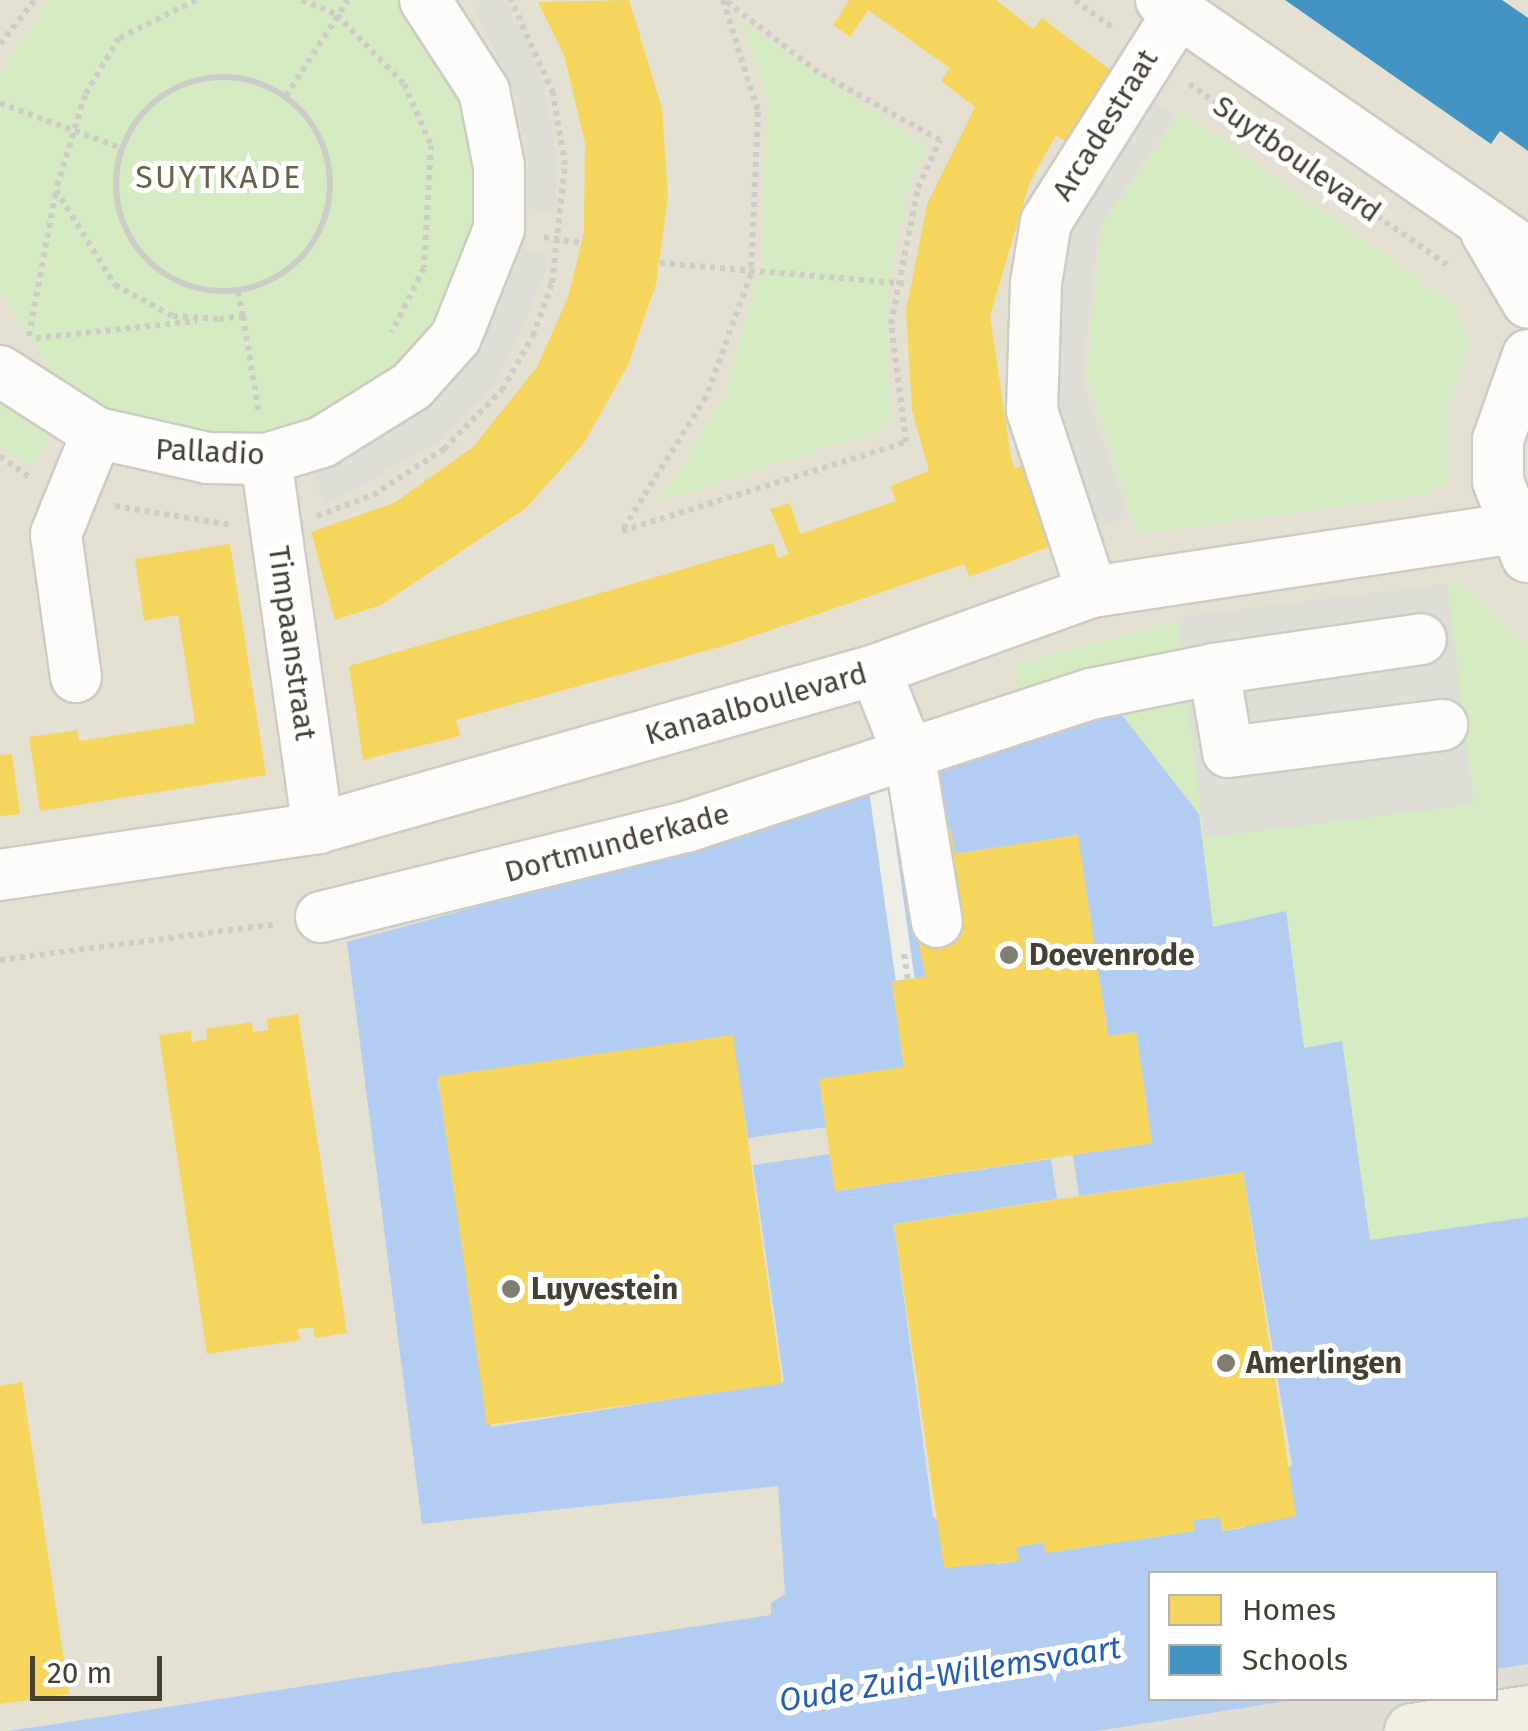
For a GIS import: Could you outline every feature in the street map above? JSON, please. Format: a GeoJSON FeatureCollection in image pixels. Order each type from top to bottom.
{"type":"FeatureCollection","features":[{"type":"Feature","properties":{"kind":"main road"},"geometry":{"type":"LineString","coordinates":[[1412,1731],[1528,1713]]}},
{"type":"Feature","properties":{"kind":"street","name":"Palladio"},"geometry":{"type":"LineString","coordinates":[[14,354],[97,432],[146,450],[271,437],[322,442],[412,386],[482,289],[498,229],[500,166],[484,92],[425,0]]}},
{"type":"Feature","properties":{"kind":"street","name":"Arcadestraat"},"geometry":{"type":"LineString","coordinates":[[1092,592],[1032,411],[1036,284],[1046,222],[1148,54],[1169,6]]}},
{"type":"Feature","properties":{"kind":"street","name":"Suytboulevard"},"geometry":{"type":"LineString","coordinates":[[1169,6],[1507,242],[1528,303]]}},
{"type":"Feature","properties":{"kind":"street"},"geometry":{"type":"LineString","coordinates":[[1519,544],[1498,440],[1510,383],[1528,355]]}},
{"type":"Feature","properties":{"kind":"street"},"geometry":{"type":"LineString","coordinates":[[76,677],[56,534],[97,432]]}},
{"type":"Feature","properties":{"kind":"street","name":"Timpaanstraat"},"geometry":{"type":"LineString","coordinates":[[271,437],[318,828]]}},
{"type":"Feature","properties":{"kind":"street","name":"Kanaalboulevard"},"geometry":{"type":"LineString","coordinates":[[0,875],[318,828],[875,670],[1092,592],[1519,544]]}},
{"type":"Feature","properties":{"kind":"street","name":"Dortmunderkade"},"geometry":{"type":"LineString","coordinates":[[321,917],[913,774],[1091,694],[1214,669],[1421,639]]}},
{"type":"Feature","properties":{"kind":"street"},"geometry":{"type":"LineString","coordinates":[[1214,669],[1228,752],[1442,725]]}},
{"type":"Feature","properties":{"kind":"street"},"geometry":{"type":"LineString","coordinates":[[875,670],[913,774],[938,922]]}},
{"type":"Feature","properties":{"kind":"path"},"geometry":{"type":"LineString","coordinates":[[0,44],[35,0]]}},
{"type":"Feature","properties":{"kind":"path"},"geometry":{"type":"LineString","coordinates":[[196,0],[165,4],[119,38],[72,128],[14,354],[243,316]]}},
{"type":"Feature","properties":{"kind":"path"},"geometry":{"type":"LineString","coordinates":[[302,0],[337,15],[404,84],[431,146],[424,268],[386,340]]}},
{"type":"Feature","properties":{"kind":"path"},"geometry":{"type":"LineString","coordinates":[[286,96],[348,0]]}},
{"type":"Feature","properties":{"kind":"path"},"geometry":{"type":"LineString","coordinates":[[724,0],[818,72],[940,140],[918,188],[891,324],[906,442],[622,532],[706,397],[751,274],[758,112],[724,0]]}},
{"type":"Feature","properties":{"kind":"path","name":"Suytboulevard"},"geometry":{"type":"LineString","coordinates":[[1075,0],[1456,274]]}},
{"type":"Feature","properties":{"kind":"path"},"geometry":{"type":"LineString","coordinates":[[191,81],[256,81],[286,96],[325,146],[328,210],[296,264],[238,292],[167,278],[139,253],[118,203],[121,148],[161,96],[191,81]]}},
{"type":"Feature","properties":{"kind":"path"},"geometry":{"type":"LineString","coordinates":[[0,103],[121,148]]}},
{"type":"Feature","properties":{"kind":"path"},"geometry":{"type":"LineString","coordinates":[[56,190],[115,285],[173,316],[219,319]]}},
{"type":"Feature","properties":{"kind":"path"},"geometry":{"type":"LineString","coordinates":[[660,263],[751,274],[909,284]]}},
{"type":"Feature","properties":{"kind":"path"},"geometry":{"type":"LineString","coordinates":[[238,292],[260,421],[271,437]]}},
{"type":"Feature","properties":{"kind":"path"},"geometry":{"type":"LineString","coordinates":[[0,960],[321,917]]}},
{"type":"Feature","properties":{"kind":"shaded area"},"geometry":{"type":"Polygon","coordinates":[[[0,0],[1528,0],[1528,1631],[1498,1571],[1148,1571],[1148,1575],[933,1731],[0,1731],[0,0]]]}},
{"type":"Feature","properties":{"kind":"shaded area"},"geometry":{"type":"Polygon","coordinates":[[[472,0],[503,0],[526,38],[546,93],[558,166],[554,213],[523,208],[529,171],[518,102],[472,0]]]}},
{"type":"Feature","properties":{"kind":"shaded area"},"geometry":{"type":"Polygon","coordinates":[[[1143,94],[1175,116],[1098,228],[1081,380],[1128,517],[1089,529],[1045,386],[1061,218],[1143,94]]]}},
{"type":"Feature","properties":{"kind":"shaded area"},"geometry":{"type":"Polygon","coordinates":[[[518,248],[548,253],[543,280],[495,384],[440,441],[323,506],[316,471],[420,415],[469,364],[518,248]]]}},
{"type":"Feature","properties":{"kind":"shaded area"},"geometry":{"type":"Polygon","coordinates":[[[1447,584],[1474,804],[1204,837],[1177,617],[1447,584]]]}},
{"type":"Feature","properties":{"kind":"shaded area"},"geometry":{"type":"Polygon","coordinates":[[[1528,1631],[1528,1731],[933,1731],[1148,1698],[1498,1701],[1498,1636],[1528,1631]]]}},
{"type":"Feature","properties":{"kind":"green space"},"geometry":{"type":"Polygon","coordinates":[[[48,0],[397,0],[439,46],[471,125],[477,211],[455,293],[406,364],[346,410],[276,437],[200,442],[127,425],[61,387],[0,290],[0,72],[48,0]]]}},
{"type":"Feature","properties":{"kind":"green space"},"geometry":{"type":"Polygon","coordinates":[[[740,21],[926,147],[906,193],[885,298],[891,426],[659,502],[724,395],[761,265],[767,97],[740,21]]]}},
{"type":"Feature","properties":{"kind":"green space"},"geometry":{"type":"Polygon","coordinates":[[[1181,111],[1453,303],[1469,340],[1445,415],[1446,482],[1425,495],[1137,534],[1086,378],[1102,224],[1181,111]]]}},
{"type":"Feature","properties":{"kind":"green space"},"geometry":{"type":"Polygon","coordinates":[[[0,401],[52,433],[31,467],[0,445],[0,401]]]}},
{"type":"Feature","properties":{"kind":"green space"},"geometry":{"type":"Polygon","coordinates":[[[1460,582],[1525,642],[1528,659],[1528,1217],[1369,1240],[1342,1042],[1304,1049],[1286,912],[1213,928],[1199,814],[1038,736],[1012,666],[1177,620],[1460,582]]]}},
{"type":"Feature","properties":{"kind":"water","name":"Oude Zuid-Willemsvaart"},"geometry":{"type":"Polygon","coordinates":[[[1115,706],[1199,814],[1213,927],[1286,911],[1304,1048],[1342,1041],[1370,1240],[1528,1217],[1528,1664],[1498,1669],[1498,1571],[1148,1571],[1148,1701],[1286,1701],[1097,1731],[9,1731],[771,1615],[771,1603],[785,1594],[778,1486],[422,1524],[347,942],[779,825],[1115,706]],[[950,829],[897,837],[926,977],[892,982],[904,1067],[827,1127],[748,1138],[732,1035],[438,1080],[491,1427],[784,1382],[753,1165],[830,1154],[836,1191],[1051,1159],[1057,1199],[894,1224],[933,1517],[997,1564],[1018,1561],[1016,1547],[1044,1542],[1046,1553],[1194,1531],[1193,1520],[1220,1517],[1223,1531],[1244,1528],[1292,1464],[1243,1172],[1079,1196],[1073,1155],[1152,1143],[1136,1033],[1108,1036],[1077,835],[955,854],[950,829]]]}},
{"type":"Feature","properties":{"kind":"pier"},"geometry":{"type":"Polygon","coordinates":[[[888,789],[915,978],[896,981],[869,792],[888,789]]]}},
{"type":"Feature","properties":{"kind":"building: Homes"},"geometry":{"type":"Polygon","coordinates":[[[629,0],[662,108],[668,197],[656,284],[628,365],[584,443],[526,508],[381,605],[335,620],[311,532],[394,503],[473,447],[537,367],[568,297],[584,232],[585,142],[564,55],[538,2],[629,0]]]}},
{"type":"Feature","properties":{"kind":"building: Homes"},"geometry":{"type":"Polygon","coordinates":[[[849,0],[996,0],[1033,29],[1042,18],[1117,75],[1066,142],[1056,135],[1029,184],[990,316],[1011,458],[1015,469],[1027,464],[1056,544],[969,577],[964,564],[727,645],[456,720],[460,736],[363,760],[349,666],[773,543],[778,558],[789,554],[770,509],[790,503],[800,534],[896,501],[890,486],[929,471],[912,410],[906,311],[927,204],[975,107],[941,81],[950,68],[868,10],[850,37],[833,25],[849,0]]]}},
{"type":"Feature","properties":{"kind":"building: Homes"},"geometry":{"type":"Polygon","coordinates":[[[230,544],[266,775],[40,811],[29,737],[77,730],[79,741],[195,723],[178,615],[144,621],[135,559],[230,544]]]}},
{"type":"Feature","properties":{"kind":"building: Homes"},"geometry":{"type":"Polygon","coordinates":[[[12,754],[20,814],[0,816],[0,755],[12,754]]]}},
{"type":"Feature","properties":{"kind":"building: Homes"},"geometry":{"type":"Polygon","coordinates":[[[951,829],[955,854],[1078,835],[1108,1036],[1136,1032],[1152,1143],[835,1191],[819,1079],[904,1067],[892,982],[926,977],[896,837],[951,829]]]}},
{"type":"Feature","properties":{"kind":"building: Homes"},"geometry":{"type":"Polygon","coordinates":[[[298,1014],[347,1333],[315,1338],[313,1327],[298,1329],[300,1340],[207,1354],[159,1035],[191,1031],[192,1042],[207,1039],[206,1029],[252,1022],[253,1032],[268,1030],[267,1019],[298,1014]]]}},
{"type":"Feature","properties":{"kind":"building: Homes"},"geometry":{"type":"Polygon","coordinates":[[[733,1035],[782,1384],[487,1425],[438,1076],[733,1035]]]}},
{"type":"Feature","properties":{"kind":"building: Homes","name":"Amerlingen"},"geometry":{"type":"Polygon","coordinates":[[[1243,1172],[1296,1516],[1222,1531],[1220,1517],[1193,1520],[1195,1531],[1045,1553],[1044,1542],[1016,1547],[1019,1561],[944,1568],[894,1224],[1243,1172]]]}},
{"type":"Feature","properties":{"kind":"building: Homes"},"geometry":{"type":"Polygon","coordinates":[[[22,1382],[69,1694],[0,1704],[0,1386],[22,1382]]]}},
{"type":"Feature","properties":{"kind":"building: Schools"},"geometry":{"type":"Polygon","coordinates":[[[1285,0],[1502,0],[1528,18],[1528,151],[1500,131],[1491,144],[1285,0]]]}},
{"type":"Feature","properties":{"kind":"place","name":"Doevenrode"},"geometry":{"type":"Point","coordinates":[1009,955]}},
{"type":"Feature","properties":{"kind":"place","name":"Luyvestein"},"geometry":{"type":"Point","coordinates":[511,1289]}},
{"type":"Feature","properties":{"kind":"place","name":"Amerlingen"},"geometry":{"type":"Point","coordinates":[1226,1363]}},
{"type":"Feature","properties":{"kind":"district","name":"SUYTKADE"},"geometry":{"type":"Point","coordinates":[219,177]}}]}
